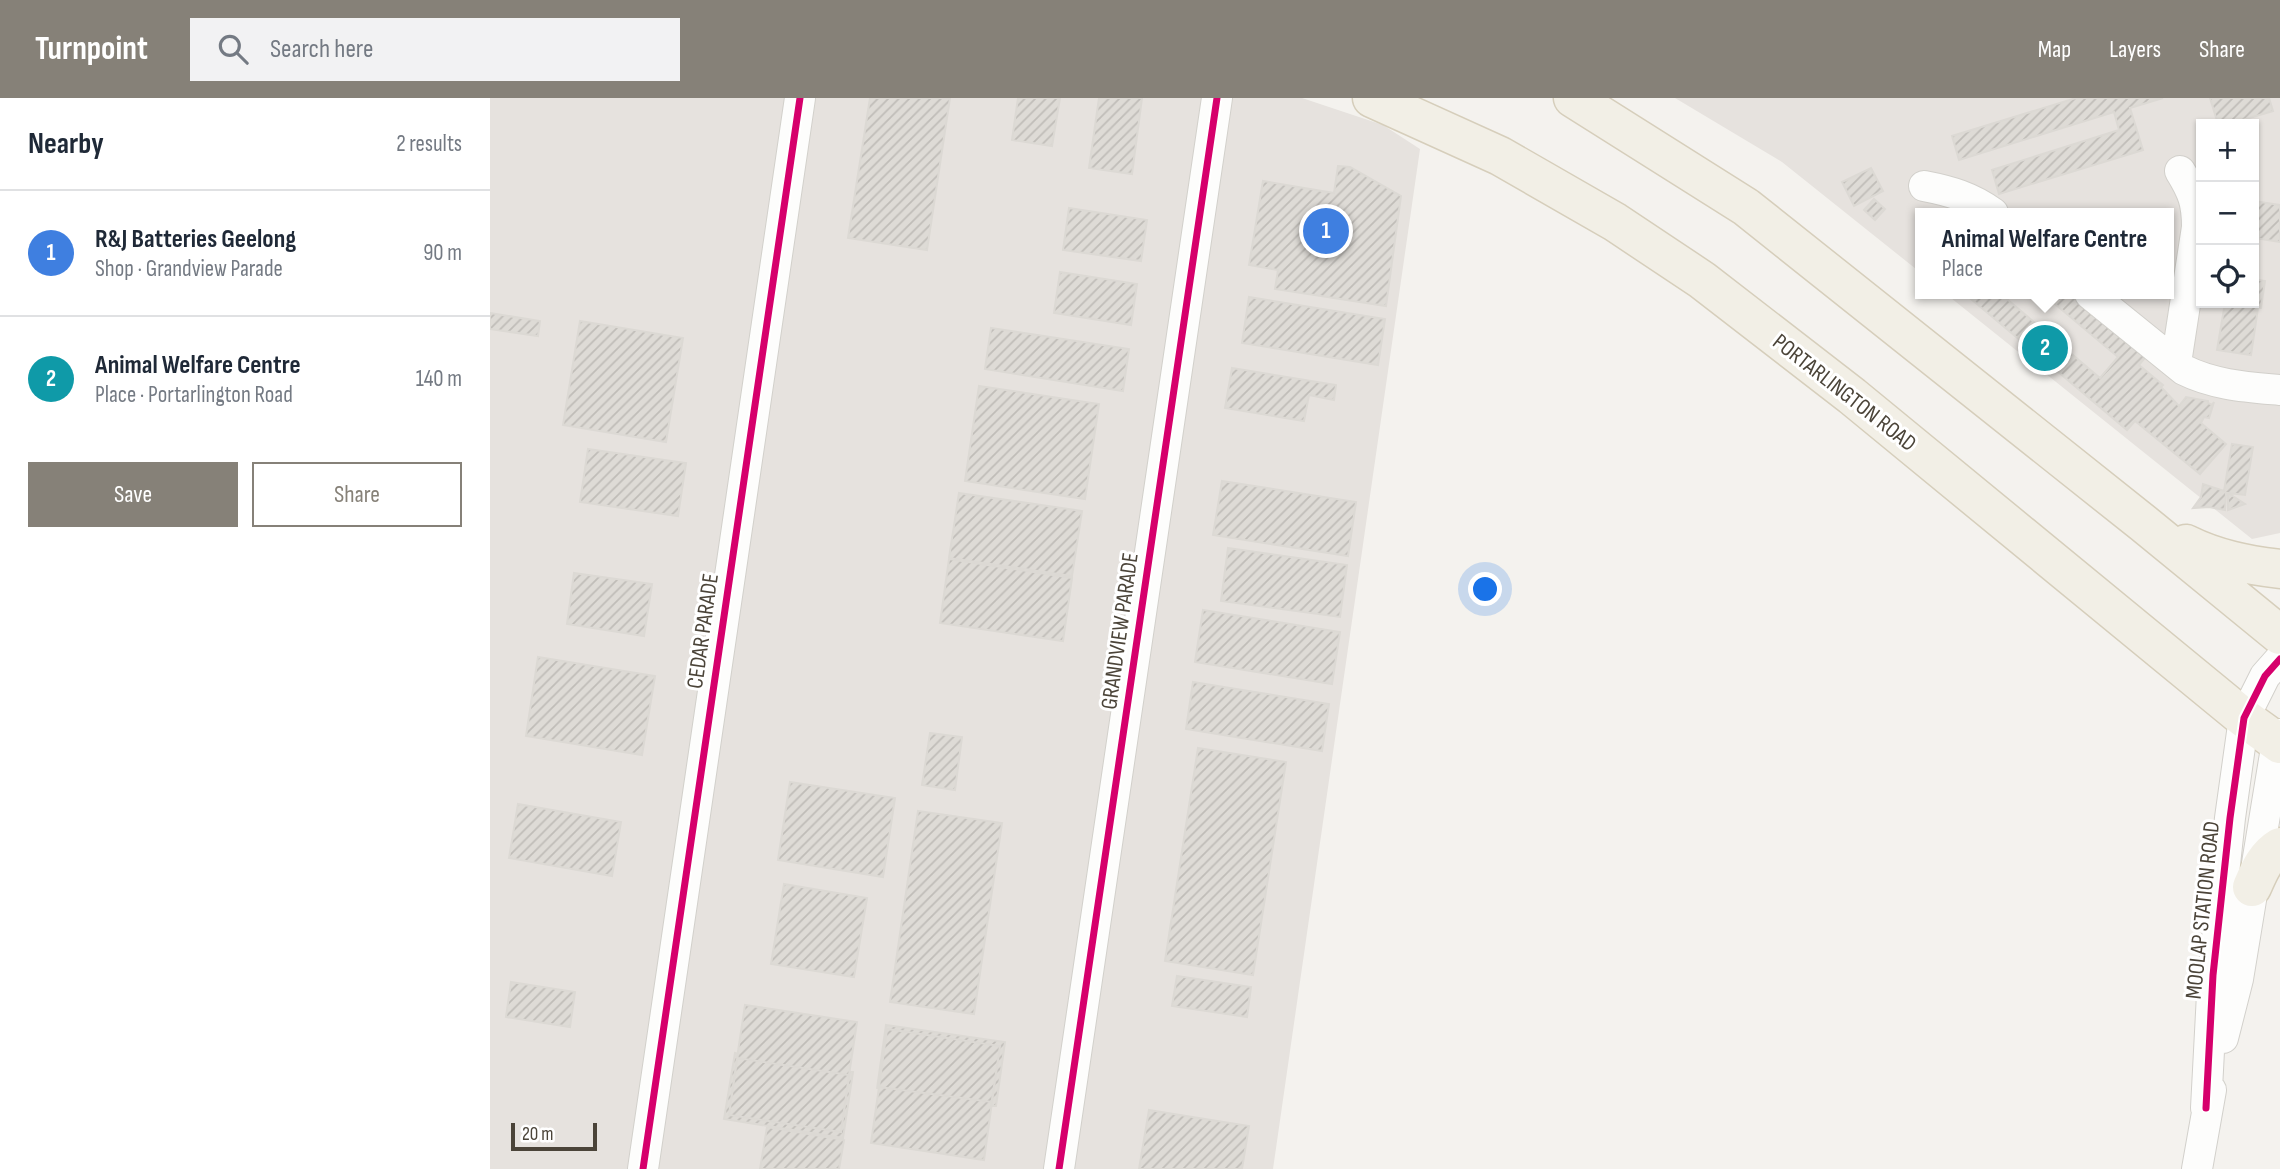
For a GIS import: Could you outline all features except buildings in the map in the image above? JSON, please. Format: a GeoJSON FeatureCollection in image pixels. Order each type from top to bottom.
{"type":"FeatureCollection","features":[{"type":"Feature","properties":{"kind":"main road","name":"PORTARLINGTON ROAD"},"geometry":{"type":"LineString","coordinates":[[1372,98],[1500,156],[1615,222],[1702,280],[1853,396],[2244,718],[2279,740]]}},
{"type":"Feature","properties":{"kind":"main road"},"geometry":{"type":"LineString","coordinates":[[1573,98],[1746,207],[2280,635]]}},
{"type":"Feature","properties":{"kind":"main road"},"geometry":{"type":"LineString","coordinates":[[2143,523],[2198,550],[2243,565],[2280,569]]}},
{"type":"Feature","properties":{"kind":"main road"},"geometry":{"type":"LineString","coordinates":[[2252,887],[2271,852],[2280,847]]}},
{"type":"Feature","properties":{"kind":"street","name":"CEDAR PARADE"},"geometry":{"type":"LineString","coordinates":[[643,1169],[800,98]]}},
{"type":"Feature","properties":{"kind":"street","name":"GRANDVIEW PARADE"},"geometry":{"type":"LineString","coordinates":[[1059,1169],[1217,98]]}},
{"type":"Feature","properties":{"kind":"street"},"geometry":{"type":"LineString","coordinates":[[2176,363],[2197,227],[2193,192],[2180,171]]}},
{"type":"Feature","properties":{"kind":"street"},"geometry":{"type":"LineString","coordinates":[[1924,186],[1954,192],[1986,208]]}},
{"type":"Feature","properties":{"kind":"street"},"geometry":{"type":"LineString","coordinates":[[2096,299],[2176,363],[2200,378],[2224,384],[2280,390]]}},
{"type":"Feature","properties":{"kind":"street","name":"MOOLAP STATION ROAD"},"geometry":{"type":"LineString","coordinates":[[2197,1169],[2206,1108],[2213,975],[2244,718],[2265,676],[2280,659]]}},
{"type":"Feature","properties":{"kind":"street","name":"MOOLAP STATION ROAD"},"geometry":{"type":"LineString","coordinates":[[2206,1108],[2238,979],[2279,740]]}},
{"type":"Feature","properties":{"kind":"shaded area"},"geometry":{"type":"Polygon","coordinates":[[[490,98],[1302,98],[1383,125],[1420,149],[1273,1169],[490,1169],[490,98]]]}},
{"type":"Feature","properties":{"kind":"shaded area"},"geometry":{"type":"Polygon","coordinates":[[[1675,98],[2280,98],[2280,533],[2252,539],[1952,299],[2174,299],[2174,208],[1915,208],[1915,268],[1782,162],[1675,98]]]}},
{"type":"Feature","properties":{"kind":"cycle path"},"geometry":{"type":"LineString","coordinates":[[643,1169],[800,98]]}},
{"type":"Feature","properties":{"kind":"cycle path"},"geometry":{"type":"LineString","coordinates":[[1059,1169],[1217,98]]}},
{"type":"Feature","properties":{"kind":"cycle path"},"geometry":{"type":"LineString","coordinates":[[2206,1108],[2213,975],[2244,718],[2265,676],[2280,659]]}},
{"type":"Feature","properties":{"kind":"place","name":"R&J Batteries Geelong"},"geometry":{"type":"Point","coordinates":[1326,231]}},
{"type":"Feature","properties":{"kind":"place","name":"Animal Welfare Centre"},"geometry":{"type":"Point","coordinates":[2045,348]}}]}
